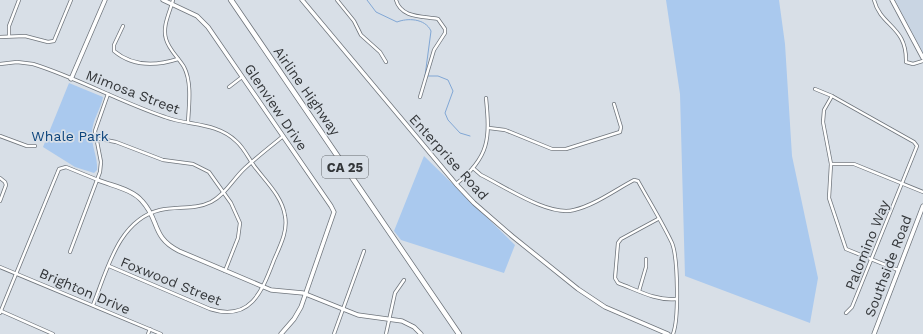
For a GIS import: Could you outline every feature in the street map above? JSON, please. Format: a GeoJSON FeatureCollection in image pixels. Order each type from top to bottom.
{"type":"FeatureCollection","features":[{"type":"Feature","properties":{"kind":"main road","name":"Airline Highway"},"geometry":{"type":"LineString","coordinates":[[231,0],[424,280],[459,334]]}},
{"type":"Feature","properties":{"kind":"street"},"geometry":{"type":"LineString","coordinates":[[9,36],[9,26],[19,0]]}},
{"type":"Feature","properties":{"kind":"street"},"geometry":{"type":"LineString","coordinates":[[0,37],[32,37],[52,42],[55,40],[71,0]]}},
{"type":"Feature","properties":{"kind":"street"},"geometry":{"type":"LineString","coordinates":[[71,79],[105,0]]}},
{"type":"Feature","properties":{"kind":"street","name":"Glenview Drive"},"geometry":{"type":"LineString","coordinates":[[163,0],[173,2],[197,16],[208,27],[282,137],[332,206],[334,212],[305,294],[294,319],[281,334]]}},
{"type":"Feature","properties":{"kind":"street"},"geometry":{"type":"LineString","coordinates":[[337,0],[349,15],[361,35],[380,52],[386,62]]}},
{"type":"Feature","properties":{"kind":"street"},"geometry":{"type":"LineString","coordinates":[[396,0],[398,7],[405,13],[438,19],[445,29],[445,33],[434,50],[420,97]]}},
{"type":"Feature","properties":{"kind":"street"},"geometry":{"type":"LineString","coordinates":[[874,0],[880,13],[900,36],[906,49],[906,62],[913,64],[923,59],[892,0]]}},
{"type":"Feature","properties":{"kind":"street","name":"Enterprise Road"},"geometry":{"type":"LineString","coordinates":[[304,1],[456,184],[474,203],[512,236],[578,289],[605,306],[668,334]]}},
{"type":"Feature","properties":{"kind":"street"},"geometry":{"type":"LineString","coordinates":[[173,2],[167,14],[165,38],[184,68],[188,82],[188,122]]}},
{"type":"Feature","properties":{"kind":"street"},"geometry":{"type":"LineString","coordinates":[[123,26],[114,45],[114,51],[119,54],[143,64],[152,65],[178,59]]}},
{"type":"Feature","properties":{"kind":"street","name":"Mimosa Street"},"geometry":{"type":"LineString","coordinates":[[0,64],[16,62],[33,64],[164,117],[219,130],[243,148],[279,200],[285,217],[284,233],[263,287]]}},
{"type":"Feature","properties":{"kind":"street"},"geometry":{"type":"LineString","coordinates":[[229,87],[242,77]]}},
{"type":"Feature","properties":{"kind":"street"},"geometry":{"type":"LineString","coordinates":[[815,89],[832,96],[824,110],[823,122],[831,164],[829,198],[846,249],[898,270]]}},
{"type":"Feature","properties":{"kind":"street"},"geometry":{"type":"LineString","coordinates":[[70,252],[98,180],[101,164],[95,138],[96,125],[108,94]]}},
{"type":"Feature","properties":{"kind":"street","name":"Palomino Way"},"geometry":{"type":"LineString","coordinates":[[832,96],[914,142],[917,146],[872,260],[852,307],[846,313]]}},
{"type":"Feature","properties":{"kind":"street"},"geometry":{"type":"LineString","coordinates":[[456,184],[474,168],[485,147],[489,128],[486,98]]}},
{"type":"Feature","properties":{"kind":"street"},"geometry":{"type":"LineString","coordinates":[[489,128],[505,130],[552,149],[566,150],[620,132],[622,127],[614,104]]}},
{"type":"Feature","properties":{"kind":"street"},"geometry":{"type":"LineString","coordinates":[[0,136],[27,146],[35,146]]}},
{"type":"Feature","properties":{"kind":"street"},"geometry":{"type":"LineString","coordinates":[[94,305],[123,235],[133,224],[150,213],[165,209],[203,205],[225,192],[252,162],[282,137]]}},
{"type":"Feature","properties":{"kind":"street"},"geometry":{"type":"LineString","coordinates":[[95,138],[116,142],[163,160],[193,164],[209,172],[225,192],[236,211],[240,225],[238,238],[225,271]]}},
{"type":"Feature","properties":{"kind":"street"},"geometry":{"type":"LineString","coordinates":[[831,164],[854,164],[923,192]]}},
{"type":"Feature","properties":{"kind":"street"},"geometry":{"type":"LineString","coordinates":[[53,334],[0,312],[59,169],[66,167],[138,197],[150,213],[159,235],[168,245],[263,287],[275,291],[305,294],[343,310],[366,317],[390,319],[408,324],[421,334]]}},
{"type":"Feature","properties":{"kind":"street"},"geometry":{"type":"LineString","coordinates":[[474,168],[481,175],[544,207],[564,212],[584,206],[634,180],[638,181],[672,244],[675,260],[677,321],[673,334]]}},
{"type":"Feature","properties":{"kind":"street"},"geometry":{"type":"LineString","coordinates":[[0,178],[6,185],[0,201]]}},
{"type":"Feature","properties":{"kind":"street","name":"Southside Road"},"geometry":{"type":"LineString","coordinates":[[874,334],[923,206]]}},
{"type":"Feature","properties":{"kind":"street"},"geometry":{"type":"LineString","coordinates":[[658,219],[622,239],[618,243],[615,278],[618,282],[662,299],[676,299]]}},
{"type":"Feature","properties":{"kind":"street"},"geometry":{"type":"LineString","coordinates":[[334,334],[364,251]]}},
{"type":"Feature","properties":{"kind":"street"},"geometry":{"type":"LineString","coordinates":[[639,291],[646,267],[646,259]]}},
{"type":"Feature","properties":{"kind":"street","name":"Brighton Drive"},"geometry":{"type":"LineString","coordinates":[[0,266],[161,334]]}},
{"type":"Feature","properties":{"kind":"street","name":"Foxwood Street"},"geometry":{"type":"LineString","coordinates":[[109,266],[210,309],[223,313],[234,312],[248,306],[257,298],[263,287]]}},
{"type":"Feature","properties":{"kind":"street"},"geometry":{"type":"LineString","coordinates":[[386,334],[395,293],[404,280]]}},
{"type":"Feature","properties":{"kind":"street"},"geometry":{"type":"LineString","coordinates":[[148,334],[150,329]]}},
{"type":"Feature","properties":{"kind":"shaded area"},"geometry":{"type":"Polygon","coordinates":[[[895,0],[923,0],[923,53],[911,31],[895,0]]]}},
{"type":"Feature","properties":{"kind":"green space"},"geometry":{"type":"Polygon","coordinates":[[[666,0],[779,0],[785,44],[792,156],[818,278],[810,323],[685,276],[680,94],[666,0]]]}},
{"type":"Feature","properties":{"kind":"green space","name":"Whale Park"},"geometry":{"type":"Polygon","coordinates":[[[69,83],[103,97],[92,128],[92,142],[97,165],[97,170],[94,173],[75,167],[43,147],[69,83]]]}},
{"type":"Feature","properties":{"kind":"green space"},"geometry":{"type":"Polygon","coordinates":[[[424,156],[515,245],[504,273],[401,240],[394,231],[424,156]]]}},
{"type":"Feature","properties":{"kind":"waterway"},"geometry":{"type":"LineString","coordinates":[[367,0],[376,12],[397,22],[416,20],[428,27],[431,31],[425,76]]}},
{"type":"Feature","properties":{"kind":"waterway"},"geometry":{"type":"LineString","coordinates":[[428,76],[438,76],[448,80],[453,91],[445,113],[448,120],[460,133],[470,136]]}}]}
